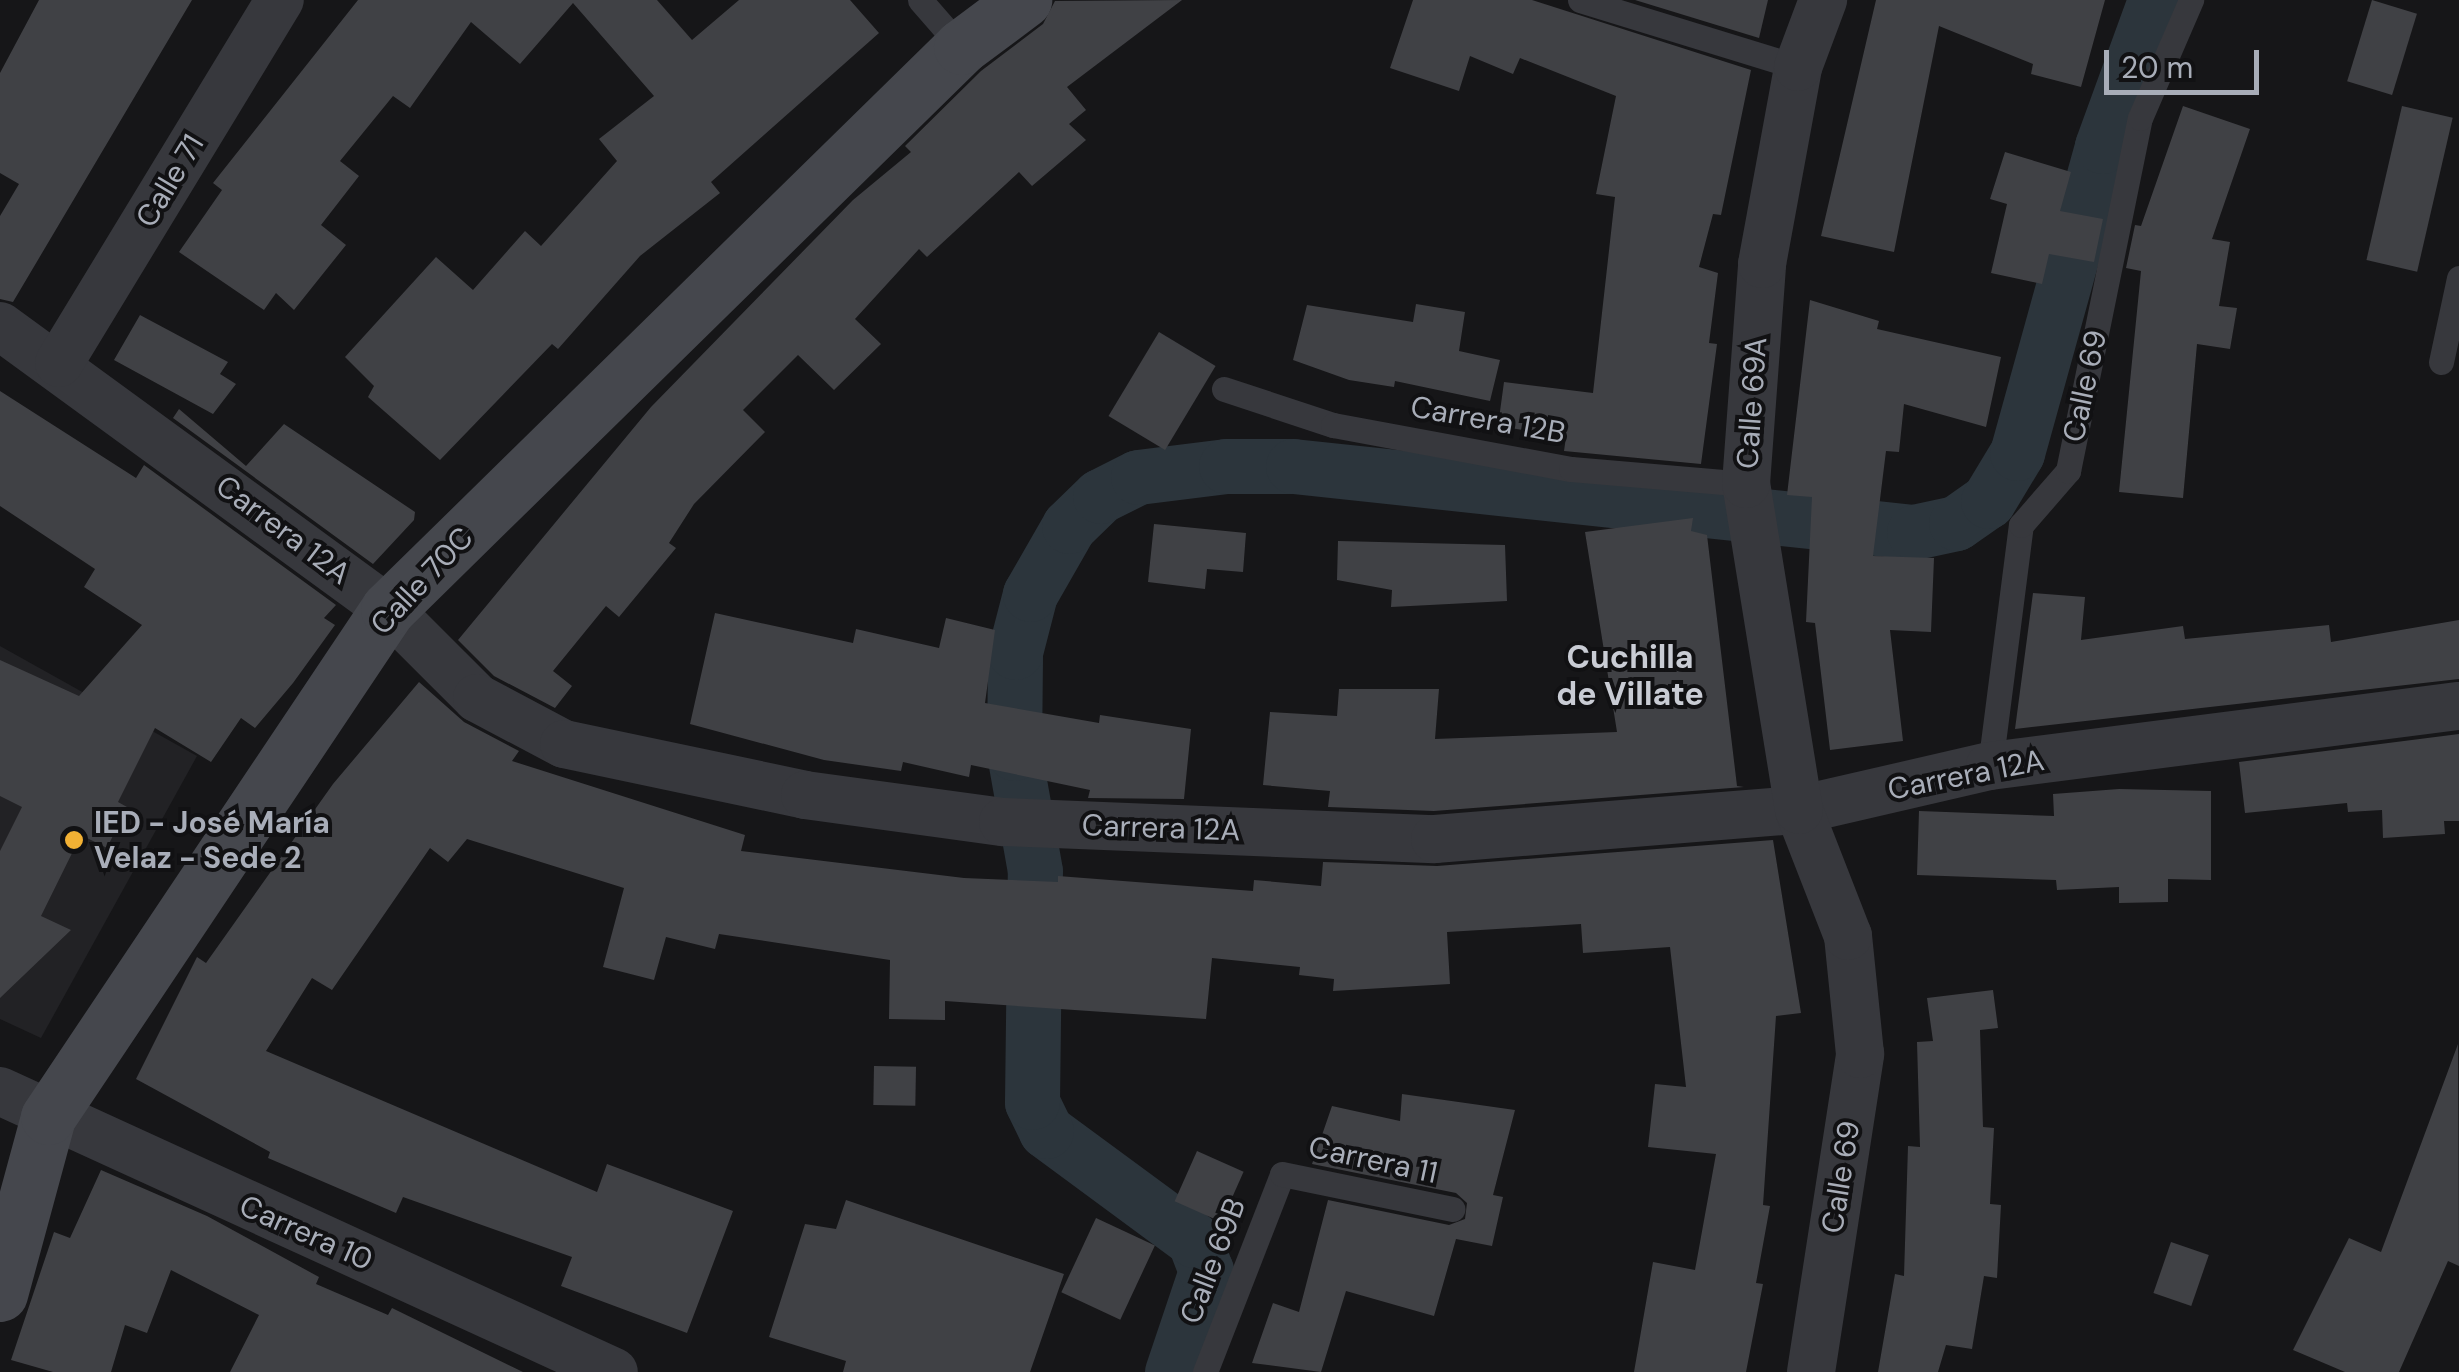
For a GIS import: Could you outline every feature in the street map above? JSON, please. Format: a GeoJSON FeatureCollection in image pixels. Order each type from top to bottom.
{"type":"FeatureCollection","features":[{"type":"Feature","properties":{"kind":"street","name":"Calle 71"},"geometry":{"type":"LineString","coordinates":[[59,363],[280,0]]}},
{"type":"Feature","properties":{"kind":"street","name":"Calle 70C"},"geometry":{"type":"LineString","coordinates":[[0,1294],[48,1118],[388,609],[961,48],[1024,0]]}},
{"type":"Feature","properties":{"kind":"street","name":"Calle 69A"},"geometry":{"type":"LineString","coordinates":[[1799,810],[1746,484],[1762,264],[1798,67],[1823,0]]}},
{"type":"Feature","properties":{"kind":"street","name":"Carrera 12A"},"geometry":{"type":"LineString","coordinates":[[0,326],[59,363],[388,609],[477,698],[564,744],[804,795],[1003,822],[1435,840],[1799,810],[1990,766],[2459,706]]}},
{"type":"Feature","properties":{"kind":"street","name":"Calle 69"},"geometry":{"type":"LineString","coordinates":[[1799,810],[1848,936],[1860,1054],[1811,1372]]}},
{"type":"Feature","properties":{"kind":"street","name":"Carrera 10"},"geometry":{"type":"LineString","coordinates":[[0,1091],[48,1118],[614,1372]]}},
{"type":"Feature","properties":{"kind":"lane"},"geometry":{"type":"LineString","coordinates":[[920,0],[961,48]]}},
{"type":"Feature","properties":{"kind":"lane"},"geometry":{"type":"LineString","coordinates":[[1580,0],[1798,67]]}},
{"type":"Feature","properties":{"kind":"lane","name":"Calle 69"},"geometry":{"type":"LineString","coordinates":[[1990,766],[2022,525],[2068,470],[2140,118],[2191,0]]}},
{"type":"Feature","properties":{"kind":"lane"},"geometry":{"type":"LineString","coordinates":[[2442,362],[2459,278]]}},
{"type":"Feature","properties":{"kind":"lane","name":"Carrera 12B"},"geometry":{"type":"LineString","coordinates":[[1224,389],[1333,425],[1571,469],[1746,484]]}},
{"type":"Feature","properties":{"kind":"lane","name":"Carrera 11"},"geometry":{"type":"LineString","coordinates":[[1282,1174],[1452,1209]]}},
{"type":"Feature","properties":{"kind":"lane","name":"Calle 69B"},"geometry":{"type":"LineString","coordinates":[[1205,1372],[1282,1174]]}},
{"type":"Feature","properties":{"kind":"shaded area","name":"IED - José María Velaz - Sede 2"},"geometry":{"type":"Polygon","coordinates":[[[0,646],[197,756],[41,1038],[0,1019],[0,646]]]}},
{"type":"Feature","properties":{"kind":"building"},"geometry":{"type":"Polygon","coordinates":[[[39,0],[192,0],[13,302],[0,299],[0,216],[19,184],[0,173],[0,73],[39,0]]]}},
{"type":"Feature","properties":{"kind":"building"},"geometry":{"type":"Polygon","coordinates":[[[358,0],[657,0],[692,40],[739,0],[850,0],[879,33],[711,182],[720,193],[640,256],[558,349],[552,344],[440,460],[368,397],[374,386],[345,357],[436,257],[473,290],[525,231],[541,246],[617,161],[599,139],[654,96],[573,3],[520,64],[471,22],[410,108],[393,96],[340,161],[359,176],[321,225],[346,245],[294,310],[276,293],[264,310],[179,252],[222,190],[213,183],[358,0]]]}},
{"type":"Feature","properties":{"kind":"building"},"geometry":{"type":"Polygon","coordinates":[[[1182,0],[1067,87],[1086,110],[1069,124],[1086,140],[1032,186],[1019,172],[927,257],[919,249],[855,319],[881,344],[834,390],[798,355],[743,410],[765,432],[694,504],[669,543],[676,548],[619,617],[606,606],[553,671],[572,686],[555,708],[494,676],[458,640],[651,407],[853,200],[911,152],[905,146],[981,71],[1043,24],[1055,1],[1182,0]]]}},
{"type":"Feature","properties":{"kind":"building"},"geometry":{"type":"Polygon","coordinates":[[[1413,0],[1532,0],[1751,70],[1721,215],[1713,214],[1699,267],[1718,273],[1709,343],[1717,344],[1701,464],[1564,451],[1566,437],[1498,426],[1504,382],[1593,393],[1615,197],[1596,194],[1616,96],[1520,58],[1513,74],[1470,56],[1459,91],[1390,68],[1413,0]]]}},
{"type":"Feature","properties":{"kind":"building"},"geometry":{"type":"Polygon","coordinates":[[[1635,0],[1768,0],[1759,38],[1635,0]]]}},
{"type":"Feature","properties":{"kind":"building"},"geometry":{"type":"Polygon","coordinates":[[[1876,0],[2105,0],[2081,87],[2031,74],[2033,64],[1939,26],[1894,252],[1821,236],[1876,0]]]}},
{"type":"Feature","properties":{"kind":"building"},"geometry":{"type":"Polygon","coordinates":[[[2372,0],[2417,14],[2392,95],[2347,81],[2372,0]]]}},
{"type":"Feature","properties":{"kind":"building"},"geometry":{"type":"Polygon","coordinates":[[[2183,106],[2250,129],[2212,239],[2230,242],[2219,306],[2237,308],[2230,349],[2197,344],[2183,498],[2119,492],[2141,271],[2126,268],[2135,225],[2141,226],[2183,106]]]}},
{"type":"Feature","properties":{"kind":"building"},"geometry":{"type":"Polygon","coordinates":[[[2402,106],[2453,118],[2417,272],[2366,260],[2402,106]]]}},
{"type":"Feature","properties":{"kind":"building"},"geometry":{"type":"Polygon","coordinates":[[[2005,152],[2071,172],[2060,211],[2103,219],[2094,262],[2049,254],[2042,284],[1991,273],[2007,204],[1990,199],[2005,152]]]}},
{"type":"Feature","properties":{"kind":"building"},"geometry":{"type":"Polygon","coordinates":[[[1810,300],[1879,321],[1877,329],[2001,357],[1986,427],[1904,404],[1899,452],[1886,451],[1873,556],[1934,558],[1931,632],[1890,630],[1903,741],[1830,750],[1815,623],[1806,622],[1812,497],[1787,495],[1810,300]]]}},
{"type":"Feature","properties":{"kind":"building"},"geometry":{"type":"Polygon","coordinates":[[[1416,304],[1465,312],[1459,351],[1500,360],[1490,401],[1395,381],[1394,387],[1349,380],[1293,360],[1307,305],[1413,322],[1416,304]]]}},
{"type":"Feature","properties":{"kind":"building"},"geometry":{"type":"Polygon","coordinates":[[[140,315],[228,362],[220,374],[236,384],[213,414],[114,360],[140,315]]]}},
{"type":"Feature","properties":{"kind":"building"},"geometry":{"type":"Polygon","coordinates":[[[1159,332],[1216,366],[1165,450],[1109,416],[1159,332]]]}},
{"type":"Feature","properties":{"kind":"building"},"geometry":{"type":"Polygon","coordinates":[[[0,391],[136,478],[144,465],[336,605],[324,618],[335,625],[293,683],[255,728],[241,718],[211,762],[155,728],[118,802],[127,807],[107,848],[81,835],[41,916],[71,930],[0,998],[0,851],[22,807],[0,796],[0,660],[79,696],[142,625],[84,587],[95,569],[0,506],[0,391]]]}},
{"type":"Feature","properties":{"kind":"building"},"geometry":{"type":"Polygon","coordinates":[[[179,409],[246,466],[284,424],[415,512],[414,520],[373,564],[173,418],[179,409]]]}},
{"type":"Feature","properties":{"kind":"building"},"geometry":{"type":"Polygon","coordinates":[[[1693,518],[1691,531],[1707,535],[1737,786],[1744,787],[1434,811],[1328,807],[1330,791],[1263,785],[1270,712],[1337,716],[1339,689],[1439,689],[1435,739],[1617,732],[1585,532],[1693,518]]]}},
{"type":"Feature","properties":{"kind":"building"},"geometry":{"type":"Polygon","coordinates":[[[1154,524],[1246,533],[1243,572],[1207,569],[1205,589],[1148,582],[1154,524]]]}},
{"type":"Feature","properties":{"kind":"building"},"geometry":{"type":"Polygon","coordinates":[[[1338,541],[1505,545],[1507,601],[1391,607],[1392,590],[1337,580],[1338,541]]]}},
{"type":"Feature","properties":{"kind":"building"},"geometry":{"type":"Polygon","coordinates":[[[2033,593],[2085,597],[2081,640],[2183,626],[2185,639],[2329,625],[2331,642],[2459,620],[2459,679],[2015,729],[2033,593]]]}},
{"type":"Feature","properties":{"kind":"building"},"geometry":{"type":"Polygon","coordinates":[[[715,613],[853,643],[856,629],[939,648],[946,618],[995,630],[985,703],[1099,723],[1100,715],[1191,729],[1184,799],[1088,798],[1090,790],[971,765],[969,777],[903,762],[901,771],[824,760],[690,724],[715,613]]]}},
{"type":"Feature","properties":{"kind":"building"},"geometry":{"type":"Polygon","coordinates":[[[419,682],[464,722],[519,751],[512,761],[745,835],[741,851],[964,878],[1058,882],[1058,876],[1253,891],[1254,880],[1321,886],[1323,862],[1437,866],[1773,840],[1801,1013],[1776,1016],[1763,1205],[1770,1206],[1756,1283],[1763,1284],[1746,1372],[1634,1372],[1653,1262],[1695,1270],[1716,1154],[1648,1147],[1655,1084],[1686,1087],[1670,947],[1583,953],[1581,924],[1447,932],[1450,984],[1333,991],[1334,979],[1299,975],[1300,967],[1212,958],[1206,1019],[945,1001],[945,1020],[889,1019],[890,960],[719,934],[715,949],[666,937],[654,980],[603,967],[624,888],[467,839],[448,862],[430,848],[332,990],[312,978],[266,1051],[597,1192],[607,1164],[733,1211],[687,1333],[561,1286],[572,1257],[403,1197],[396,1213],[268,1158],[270,1152],[136,1079],[197,957],[206,963],[333,784],[419,682]]]}},
{"type":"Feature","properties":{"kind":"building"},"geometry":{"type":"Polygon","coordinates":[[[2459,734],[2459,821],[2444,821],[2445,834],[2383,838],[2382,810],[2348,812],[2347,803],[2245,813],[2239,762],[2459,734]]]}},
{"type":"Feature","properties":{"kind":"building"},"geometry":{"type":"Polygon","coordinates":[[[2119,789],[2211,791],[2211,880],[2168,879],[2168,902],[2119,903],[2119,887],[2057,890],[2056,880],[1917,875],[1919,811],[2054,816],[2053,794],[2119,789]]]}},
{"type":"Feature","properties":{"kind":"building"},"geometry":{"type":"Polygon","coordinates":[[[1993,990],[1998,1028],[1980,1030],[1983,1127],[1994,1128],[1990,1204],[2001,1205],[1997,1278],[1984,1276],[1972,1349],[1946,1345],[1938,1372],[1878,1372],[1895,1274],[1904,1276],[1908,1146],[1920,1147],[1917,1042],[1933,1041],[1927,998],[1993,990]]]}},
{"type":"Feature","properties":{"kind":"building"},"geometry":{"type":"Polygon","coordinates":[[[2458,1044],[2459,1266],[2448,1261],[2399,1372],[2345,1372],[2293,1350],[2349,1238],[2381,1252],[2458,1044]]]}},
{"type":"Feature","properties":{"kind":"building"},"geometry":{"type":"Polygon","coordinates":[[[874,1066],[916,1067],[915,1106],[873,1105],[874,1066]]]}},
{"type":"Feature","properties":{"kind":"building"},"geometry":{"type":"Polygon","coordinates":[[[1402,1094],[1515,1110],[1493,1195],[1503,1197],[1492,1246],[1456,1239],[1434,1316],[1346,1291],[1321,1372],[1252,1363],[1273,1303],[1299,1312],[1328,1200],[1449,1225],[1465,1219],[1467,1203],[1456,1193],[1312,1164],[1332,1106],[1400,1121],[1402,1094]]]}},
{"type":"Feature","properties":{"kind":"building"},"geometry":{"type":"Polygon","coordinates":[[[1197,1151],[1244,1172],[1221,1222],[1175,1201],[1197,1151]]]}},
{"type":"Feature","properties":{"kind":"building"},"geometry":{"type":"Polygon","coordinates":[[[101,1170],[207,1216],[319,1277],[316,1284],[388,1315],[392,1308],[523,1372],[230,1372],[259,1315],[171,1270],[147,1333],[125,1325],[111,1372],[53,1372],[11,1360],[54,1232],[70,1238],[101,1170]]]}},
{"type":"Feature","properties":{"kind":"building"},"geometry":{"type":"Polygon","coordinates":[[[846,1200],[1064,1274],[1030,1372],[843,1372],[846,1361],[769,1337],[805,1224],[836,1229],[846,1200]]]}},
{"type":"Feature","properties":{"kind":"building"},"geometry":{"type":"Polygon","coordinates":[[[1096,1218],[1155,1245],[1120,1320],[1061,1292],[1096,1218]]]}},
{"type":"Feature","properties":{"kind":"building"},"geometry":{"type":"Polygon","coordinates":[[[2171,1242],[2209,1255],[2191,1306],[2153,1293],[2171,1242]]]}},
{"type":"Feature","properties":{"kind":"waterway"},"geometry":{"type":"LineString","coordinates":[[1172,1372],[1206,1271],[1194,1240],[1046,1131],[1032,1102],[1035,871],[1014,753],[1015,652],[1030,594],[1069,526],[1100,496],[1138,477],[1226,466],[1293,466],[1914,532],[1956,523],[1988,501],[2017,453],[2102,146],[2155,0]]}},
{"type":"Feature","properties":{"kind":"place","name":"IED - José María Velaz - Sede 2"},"geometry":{"type":"Point","coordinates":[74,840]}},
{"type":"Feature","properties":{"kind":"district","name":"Cuchilla de Villate"},"geometry":{"type":"Point","coordinates":[1630,676]}}]}
